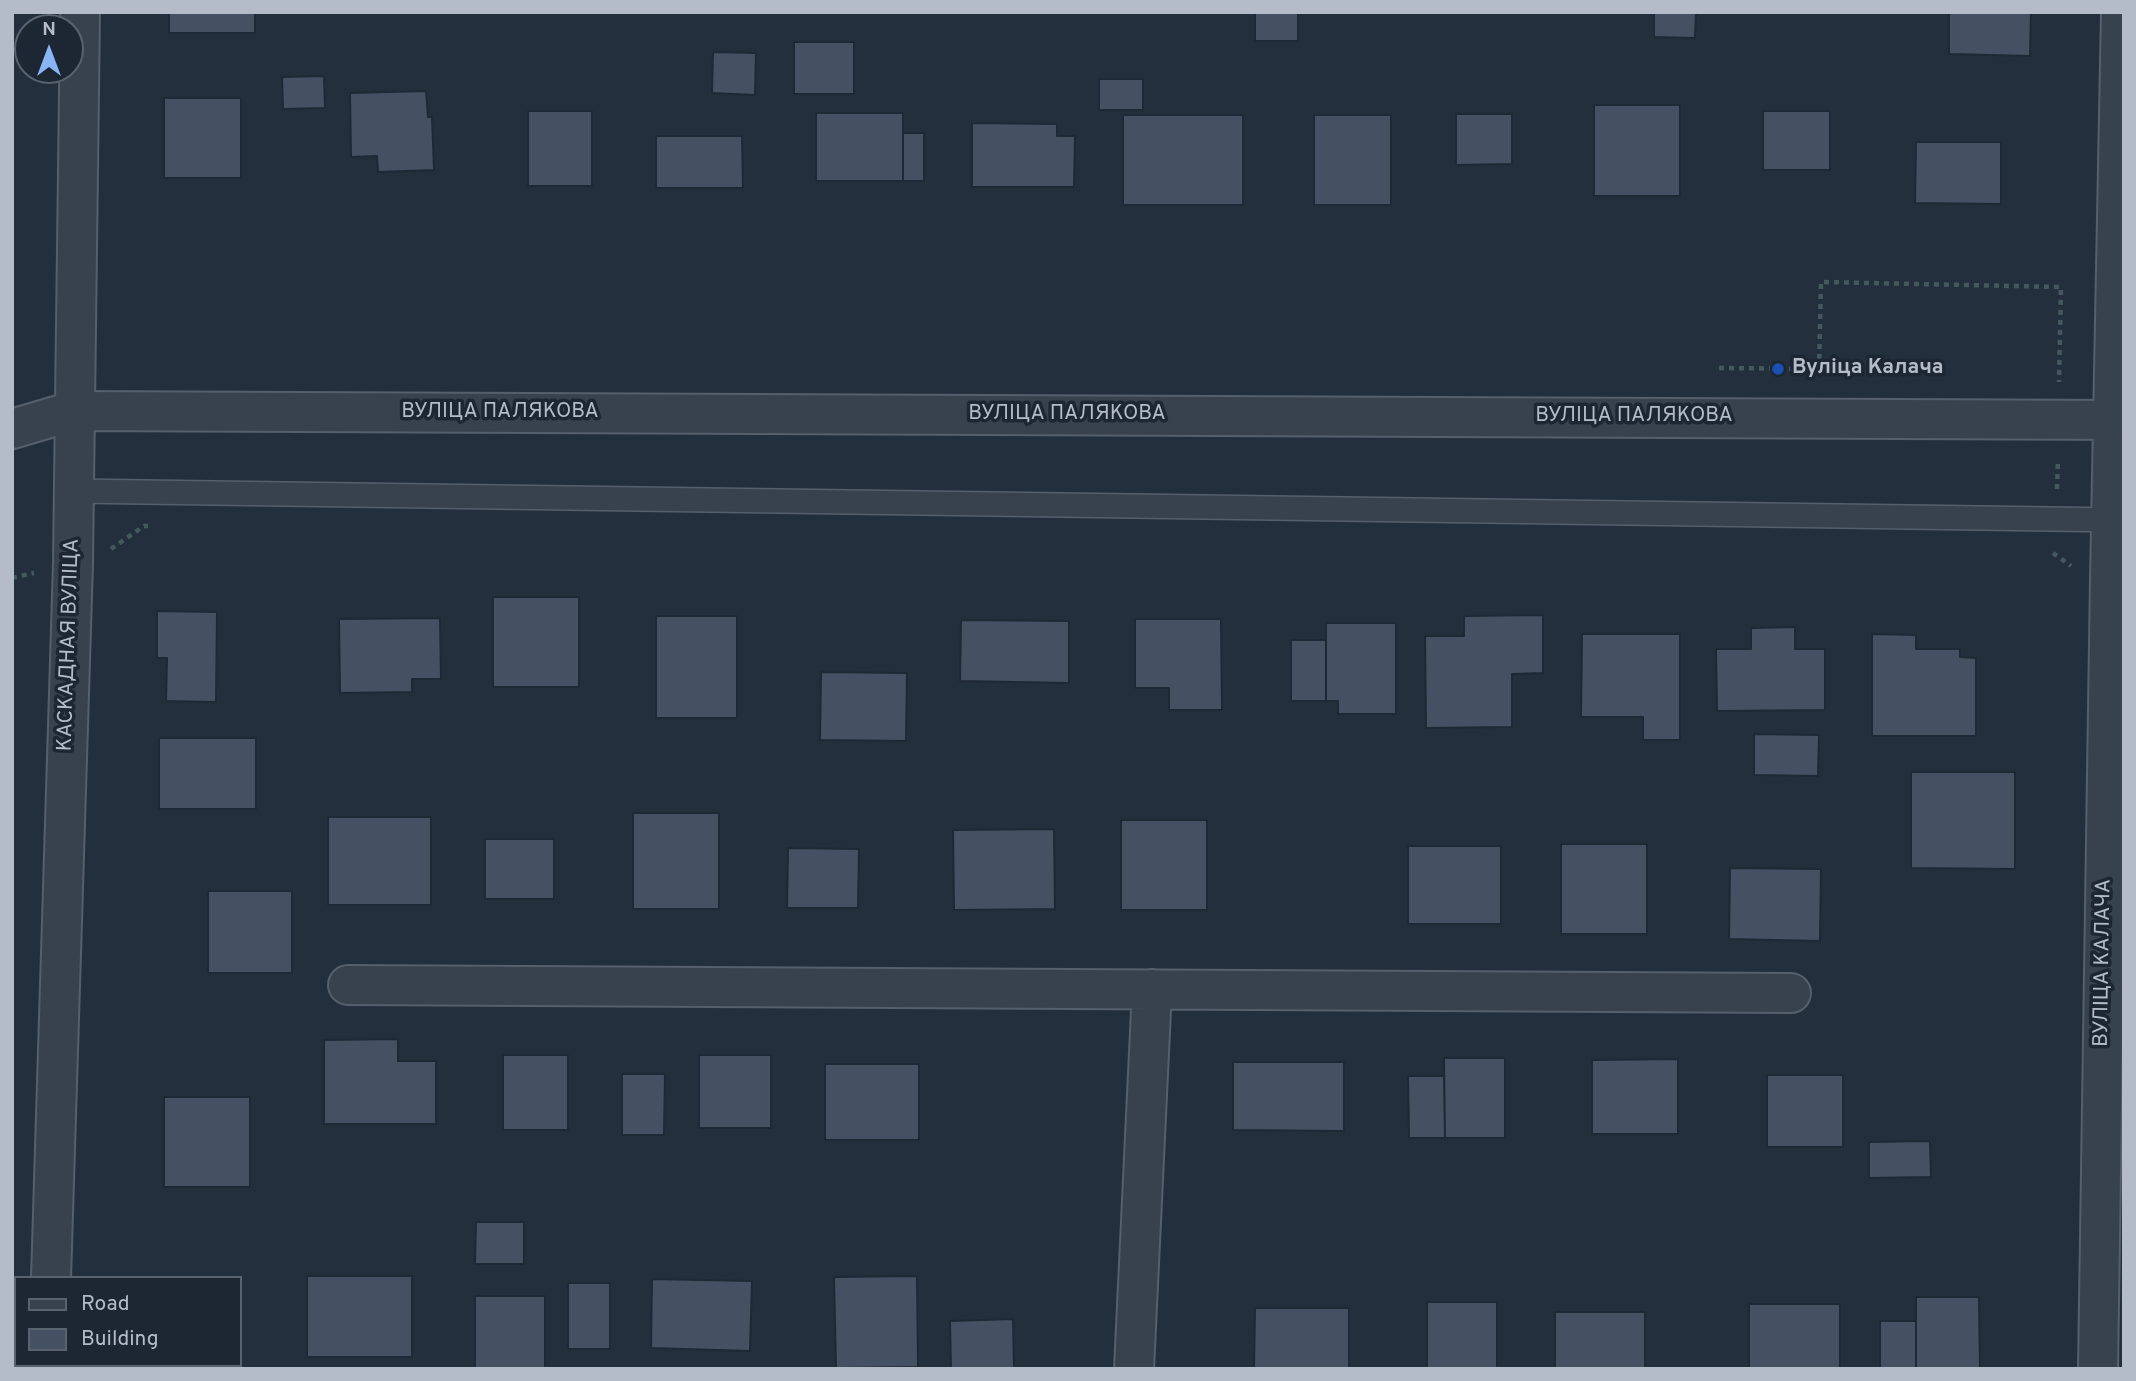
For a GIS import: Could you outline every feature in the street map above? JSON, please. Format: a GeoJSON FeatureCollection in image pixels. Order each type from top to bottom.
{"type":"FeatureCollection","features":[{"type":"Feature","properties":{"kind":"street","name":"КАСКАДНАЯ ВУЛІЦА"},"geometry":{"type":"LineString","coordinates":[[51,1276],[72,577],[80,12]]}},
{"type":"Feature","properties":{"kind":"street","name":"ВУЛІЦА КАЛАЧА"},"geometry":{"type":"LineString","coordinates":[[2098,1369],[2119,420],[2121,12]]}},
{"type":"Feature","properties":{"kind":"street","name":"ВУЛІЦА ПАЛЯКОВА"},"geometry":{"type":"LineString","coordinates":[[12,429],[74,411],[2119,420]]}},
{"type":"Feature","properties":{"kind":"street"},"geometry":{"type":"LineString","coordinates":[[348,985],[1791,993]]}},
{"type":"Feature","properties":{"kind":"street"},"geometry":{"type":"LineString","coordinates":[[1134,1369],[1152,989]]}},
{"type":"Feature","properties":{"kind":"lane"},"geometry":{"type":"LineString","coordinates":[[73,491],[2117,520]]}},
{"type":"Feature","properties":{"kind":"path"},"geometry":{"type":"LineString","coordinates":[[1819,369],[1821,282],[2061,287],[2059,383]]}},
{"type":"Feature","properties":{"kind":"path"},"geometry":{"type":"LineString","coordinates":[[1720,368],[1830,369]]}},
{"type":"Feature","properties":{"kind":"path"},"geometry":{"type":"LineString","coordinates":[[111,550],[144,526],[158,526]]}},
{"type":"Feature","properties":{"kind":"path"},"geometry":{"type":"LineString","coordinates":[[2042,553],[2056,553],[2074,569]]}},
{"type":"Feature","properties":{"kind":"building"},"geometry":{"type":"Polygon","coordinates":[[[169,12],[255,12],[255,33],[169,33],[169,12]]]}},
{"type":"Feature","properties":{"kind":"building"},"geometry":{"type":"Polygon","coordinates":[[[1255,12],[1298,12],[1298,41],[1255,41],[1255,12]]]}},
{"type":"Feature","properties":{"kind":"building"},"geometry":{"type":"Polygon","coordinates":[[[1654,12],[1696,12],[1695,38],[1654,37],[1654,12]]]}},
{"type":"Feature","properties":{"kind":"building"},"geometry":{"type":"Polygon","coordinates":[[[1949,12],[2031,12],[2030,56],[1949,54],[1949,12]]]}},
{"type":"Feature","properties":{"kind":"building"},"geometry":{"type":"Polygon","coordinates":[[[794,42],[854,42],[854,94],[794,94],[794,42]]]}},
{"type":"Feature","properties":{"kind":"building"},"geometry":{"type":"Polygon","coordinates":[[[713,52],[756,53],[755,95],[712,93],[713,52]]]}},
{"type":"Feature","properties":{"kind":"building"},"geometry":{"type":"Polygon","coordinates":[[[324,76],[325,108],[283,109],[282,77],[324,76]]]}},
{"type":"Feature","properties":{"kind":"building"},"geometry":{"type":"Polygon","coordinates":[[[1099,79],[1143,79],[1143,110],[1099,110],[1099,79]]]}},
{"type":"Feature","properties":{"kind":"building"},"geometry":{"type":"Polygon","coordinates":[[[426,91],[428,117],[432,117],[434,170],[378,172],[377,156],[351,157],[350,93],[426,91]]]}},
{"type":"Feature","properties":{"kind":"building"},"geometry":{"type":"Polygon","coordinates":[[[164,98],[241,98],[241,178],[164,178],[164,98]]]}},
{"type":"Feature","properties":{"kind":"building"},"geometry":{"type":"Polygon","coordinates":[[[1594,105],[1680,105],[1680,196],[1594,196],[1594,105]]]}},
{"type":"Feature","properties":{"kind":"building"},"geometry":{"type":"Polygon","coordinates":[[[528,111],[592,111],[592,186],[528,186],[528,111]]]}},
{"type":"Feature","properties":{"kind":"building"},"geometry":{"type":"Polygon","coordinates":[[[1763,111],[1830,111],[1830,170],[1763,170],[1763,111]]]}},
{"type":"Feature","properties":{"kind":"building"},"geometry":{"type":"Polygon","coordinates":[[[816,113],[903,113],[903,181],[816,181],[816,113]]]}},
{"type":"Feature","properties":{"kind":"building"},"geometry":{"type":"Polygon","coordinates":[[[1456,114],[1512,114],[1512,164],[1456,165],[1456,114]]]}},
{"type":"Feature","properties":{"kind":"building"},"geometry":{"type":"Polygon","coordinates":[[[1123,115],[1243,115],[1243,205],[1123,205],[1123,115]]]}},
{"type":"Feature","properties":{"kind":"building"},"geometry":{"type":"Polygon","coordinates":[[[1314,115],[1391,115],[1391,205],[1314,205],[1314,115]]]}},
{"type":"Feature","properties":{"kind":"building"},"geometry":{"type":"Polygon","coordinates":[[[972,123],[1057,124],[1057,136],[1075,136],[1074,187],[972,187],[972,123]]]}},
{"type":"Feature","properties":{"kind":"building"},"geometry":{"type":"Polygon","coordinates":[[[903,133],[924,133],[924,181],[903,181],[903,133]]]}},
{"type":"Feature","properties":{"kind":"building"},"geometry":{"type":"Polygon","coordinates":[[[656,136],[742,136],[743,188],[656,188],[656,136]]]}},
{"type":"Feature","properties":{"kind":"building"},"geometry":{"type":"Polygon","coordinates":[[[1916,142],[2001,142],[2001,204],[1915,203],[1916,142]]]}},
{"type":"Feature","properties":{"kind":"building"},"geometry":{"type":"Polygon","coordinates":[[[493,597],[579,597],[579,687],[493,687],[493,597]]]}},
{"type":"Feature","properties":{"kind":"building"},"geometry":{"type":"Polygon","coordinates":[[[157,611],[217,612],[216,702],[166,701],[167,658],[157,658],[157,611]]]}},
{"type":"Feature","properties":{"kind":"building"},"geometry":{"type":"Polygon","coordinates":[[[1543,615],[1543,673],[1512,674],[1512,727],[1426,728],[1425,636],[1464,636],[1464,616],[1543,615]]]}},
{"type":"Feature","properties":{"kind":"building"},"geometry":{"type":"Polygon","coordinates":[[[656,616],[737,616],[737,718],[656,718],[656,616]]]}},
{"type":"Feature","properties":{"kind":"building"},"geometry":{"type":"Polygon","coordinates":[[[440,618],[441,679],[412,679],[412,692],[340,693],[339,619],[440,618]]]}},
{"type":"Feature","properties":{"kind":"building"},"geometry":{"type":"Polygon","coordinates":[[[1135,619],[1221,619],[1222,710],[1169,710],[1169,688],[1135,688],[1135,619]]]}},
{"type":"Feature","properties":{"kind":"building"},"geometry":{"type":"Polygon","coordinates":[[[961,620],[1069,621],[1069,683],[960,681],[961,620]]]}},
{"type":"Feature","properties":{"kind":"building"},"geometry":{"type":"Polygon","coordinates":[[[1326,623],[1396,623],[1396,714],[1338,714],[1338,701],[1326,701],[1326,623]]]}},
{"type":"Feature","properties":{"kind":"building"},"geometry":{"type":"Polygon","coordinates":[[[1795,627],[1795,649],[1825,649],[1825,710],[1717,711],[1716,649],[1751,649],[1751,628],[1795,627]]]}},
{"type":"Feature","properties":{"kind":"building"},"geometry":{"type":"Polygon","coordinates":[[[1582,634],[1680,634],[1680,740],[1643,740],[1643,717],[1581,717],[1582,634]]]}},
{"type":"Feature","properties":{"kind":"building"},"geometry":{"type":"Polygon","coordinates":[[[1872,634],[1916,635],[1916,649],[1960,649],[1960,657],[1976,658],[1976,736],[1872,736],[1872,634]]]}},
{"type":"Feature","properties":{"kind":"building"},"geometry":{"type":"Polygon","coordinates":[[[1291,640],[1326,640],[1326,701],[1291,701],[1291,640]]]}},
{"type":"Feature","properties":{"kind":"building"},"geometry":{"type":"Polygon","coordinates":[[[821,672],[907,673],[906,741],[820,740],[821,672]]]}},
{"type":"Feature","properties":{"kind":"building"},"geometry":{"type":"Polygon","coordinates":[[[1754,734],[1819,735],[1818,776],[1754,775],[1754,734]]]}},
{"type":"Feature","properties":{"kind":"building"},"geometry":{"type":"Polygon","coordinates":[[[159,738],[256,738],[256,809],[159,809],[159,738]]]}},
{"type":"Feature","properties":{"kind":"building"},"geometry":{"type":"Polygon","coordinates":[[[1911,772],[2015,772],[2015,869],[1911,868],[1911,772]]]}},
{"type":"Feature","properties":{"kind":"building"},"geometry":{"type":"Polygon","coordinates":[[[633,813],[719,813],[719,909],[633,909],[633,813]]]}},
{"type":"Feature","properties":{"kind":"building"},"geometry":{"type":"Polygon","coordinates":[[[328,817],[431,817],[431,905],[328,905],[328,817]]]}},
{"type":"Feature","properties":{"kind":"building"},"geometry":{"type":"Polygon","coordinates":[[[1121,820],[1207,820],[1207,910],[1121,910],[1121,820]]]}},
{"type":"Feature","properties":{"kind":"building"},"geometry":{"type":"Polygon","coordinates":[[[1054,829],[1055,909],[954,910],[953,830],[1054,829]]]}},
{"type":"Feature","properties":{"kind":"building"},"geometry":{"type":"Polygon","coordinates":[[[485,839],[554,839],[554,899],[485,899],[485,839]]]}},
{"type":"Feature","properties":{"kind":"building"},"geometry":{"type":"Polygon","coordinates":[[[1561,844],[1647,844],[1647,934],[1561,934],[1561,844]]]}},
{"type":"Feature","properties":{"kind":"building"},"geometry":{"type":"Polygon","coordinates":[[[1408,846],[1501,846],[1501,924],[1408,924],[1408,846]]]}},
{"type":"Feature","properties":{"kind":"building"},"geometry":{"type":"Polygon","coordinates":[[[788,848],[859,849],[858,908],[787,908],[788,848]]]}},
{"type":"Feature","properties":{"kind":"building"},"geometry":{"type":"Polygon","coordinates":[[[1730,868],[1821,869],[1820,941],[1729,939],[1730,868]]]}},
{"type":"Feature","properties":{"kind":"building"},"geometry":{"type":"Polygon","coordinates":[[[208,891],[292,891],[292,973],[208,973],[208,891]]]}},
{"type":"Feature","properties":{"kind":"building"},"geometry":{"type":"Polygon","coordinates":[[[398,1039],[398,1061],[436,1061],[436,1124],[324,1124],[324,1040],[398,1039]]]}},
{"type":"Feature","properties":{"kind":"building"},"geometry":{"type":"Polygon","coordinates":[[[503,1055],[568,1055],[568,1130],[503,1130],[503,1055]]]}},
{"type":"Feature","properties":{"kind":"building"},"geometry":{"type":"Polygon","coordinates":[[[699,1055],[771,1055],[771,1128],[699,1128],[699,1055]]]}},
{"type":"Feature","properties":{"kind":"building"},"geometry":{"type":"Polygon","coordinates":[[[1444,1058],[1505,1058],[1505,1138],[1445,1138],[1444,1058]]]}},
{"type":"Feature","properties":{"kind":"building"},"geometry":{"type":"Polygon","coordinates":[[[1678,1059],[1678,1134],[1592,1134],[1592,1060],[1678,1059]]]}},
{"type":"Feature","properties":{"kind":"building"},"geometry":{"type":"Polygon","coordinates":[[[1233,1062],[1344,1062],[1344,1131],[1233,1130],[1233,1062]]]}},
{"type":"Feature","properties":{"kind":"building"},"geometry":{"type":"Polygon","coordinates":[[[825,1064],[919,1064],[919,1140],[825,1140],[825,1064]]]}},
{"type":"Feature","properties":{"kind":"building"},"geometry":{"type":"Polygon","coordinates":[[[622,1074],[665,1074],[664,1135],[622,1135],[622,1074]]]}},
{"type":"Feature","properties":{"kind":"building"},"geometry":{"type":"Polygon","coordinates":[[[1767,1075],[1843,1075],[1843,1147],[1767,1147],[1767,1075]]]}},
{"type":"Feature","properties":{"kind":"building"},"geometry":{"type":"Polygon","coordinates":[[[1408,1076],[1444,1076],[1445,1138],[1409,1138],[1408,1076]]]}},
{"type":"Feature","properties":{"kind":"building"},"geometry":{"type":"Polygon","coordinates":[[[164,1097],[250,1097],[250,1187],[164,1187],[164,1097]]]}},
{"type":"Feature","properties":{"kind":"building"},"geometry":{"type":"Polygon","coordinates":[[[1930,1141],[1931,1177],[1869,1178],[1869,1142],[1930,1141]]]}},
{"type":"Feature","properties":{"kind":"building"},"geometry":{"type":"Polygon","coordinates":[[[476,1222],[524,1222],[524,1264],[475,1264],[476,1222]]]}},
{"type":"Feature","properties":{"kind":"building"},"geometry":{"type":"Polygon","coordinates":[[[307,1276],[412,1276],[412,1357],[307,1357],[307,1276]]]}},
{"type":"Feature","properties":{"kind":"building"},"geometry":{"type":"Polygon","coordinates":[[[917,1276],[918,1367],[836,1368],[834,1277],[917,1276]]]}},
{"type":"Feature","properties":{"kind":"building"},"geometry":{"type":"Polygon","coordinates":[[[652,1279],[752,1281],[750,1351],[651,1348],[652,1279]]]}},
{"type":"Feature","properties":{"kind":"building"},"geometry":{"type":"Polygon","coordinates":[[[568,1283],[610,1283],[610,1349],[568,1349],[568,1283]]]}},
{"type":"Feature","properties":{"kind":"building"},"geometry":{"type":"Polygon","coordinates":[[[475,1296],[545,1296],[545,1368],[475,1368],[475,1296]]]}},
{"type":"Feature","properties":{"kind":"building"},"geometry":{"type":"Polygon","coordinates":[[[1916,1297],[1979,1297],[1980,1369],[1916,1369],[1916,1297]]]}},
{"type":"Feature","properties":{"kind":"building"},"geometry":{"type":"Polygon","coordinates":[[[1427,1302],[1497,1302],[1497,1369],[1427,1369],[1427,1302]]]}},
{"type":"Feature","properties":{"kind":"building"},"geometry":{"type":"Polygon","coordinates":[[[1749,1304],[1840,1304],[1840,1369],[1749,1369],[1749,1304]]]}},
{"type":"Feature","properties":{"kind":"building"},"geometry":{"type":"Polygon","coordinates":[[[1255,1308],[1349,1308],[1349,1369],[1254,1369],[1255,1308]]]}},
{"type":"Feature","properties":{"kind":"building"},"geometry":{"type":"Polygon","coordinates":[[[1555,1312],[1645,1312],[1645,1369],[1555,1369],[1555,1312]]]}},
{"type":"Feature","properties":{"kind":"building"},"geometry":{"type":"Polygon","coordinates":[[[1013,1319],[1014,1369],[951,1369],[950,1321],[1013,1319]]]}},
{"type":"Feature","properties":{"kind":"building"},"geometry":{"type":"Polygon","coordinates":[[[1880,1321],[1916,1321],[1916,1369],[1880,1369],[1880,1321]]]}},
{"type":"Feature","properties":{"kind":"place","name":"Вуліца Калача"},"geometry":{"type":"Point","coordinates":[1778,369]}}]}
